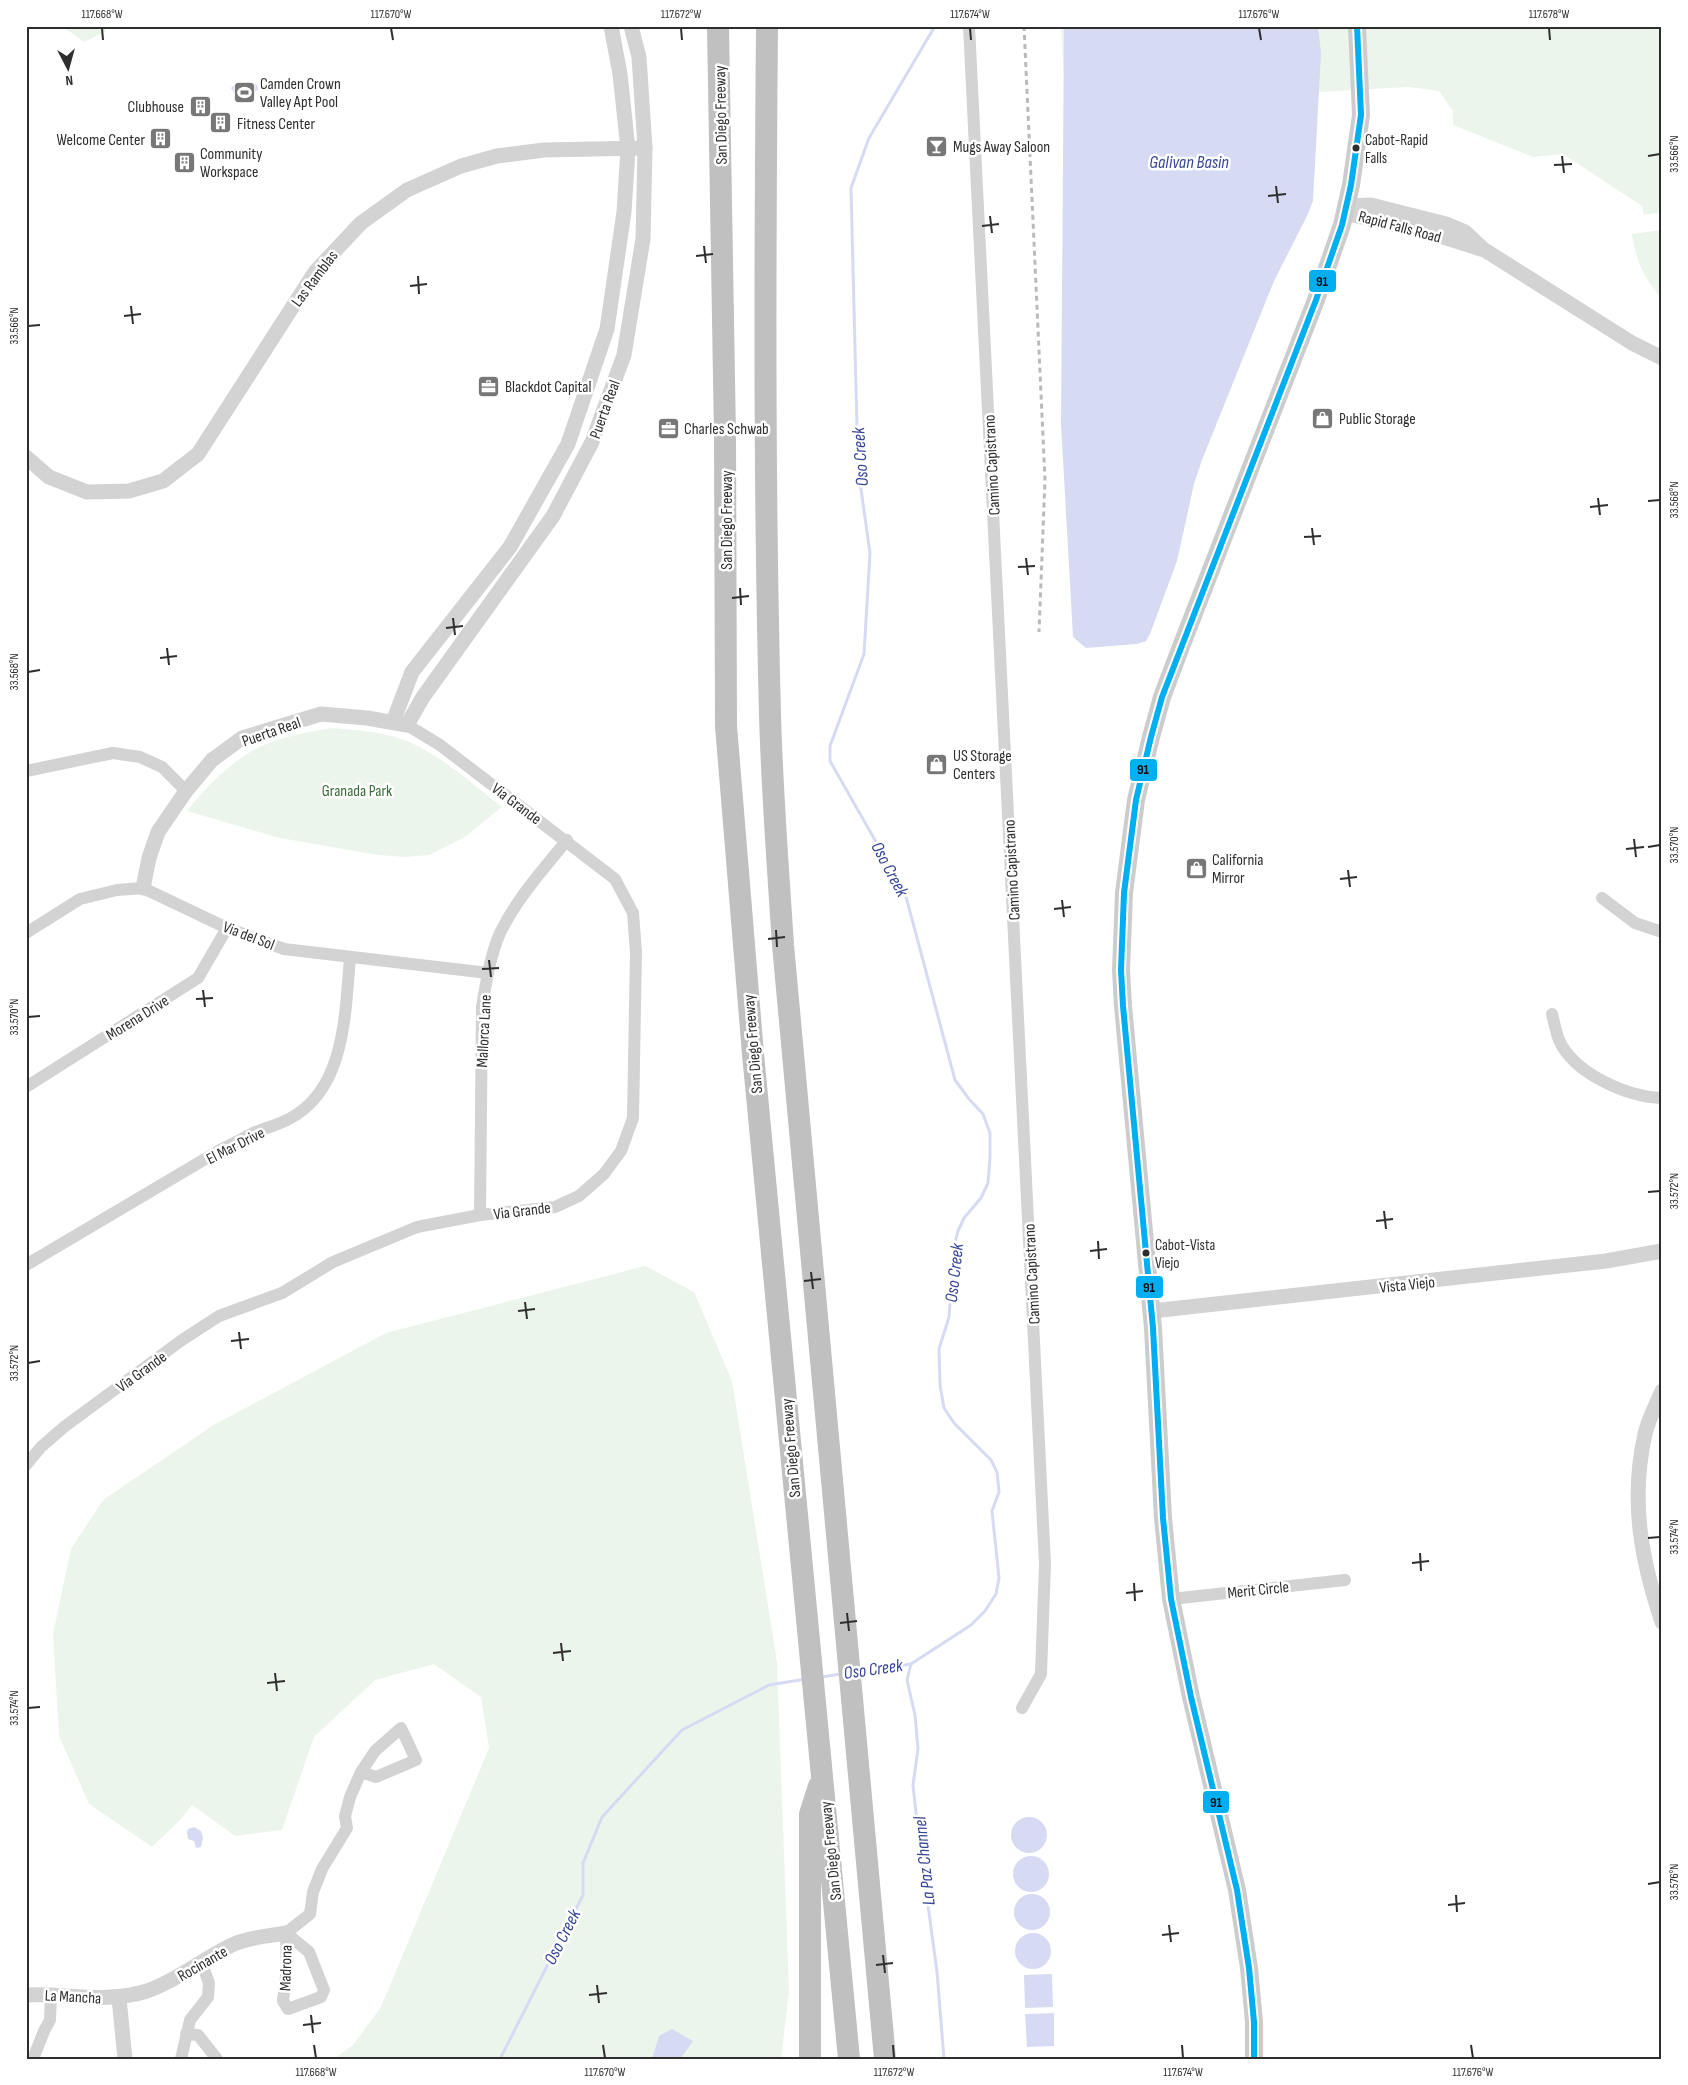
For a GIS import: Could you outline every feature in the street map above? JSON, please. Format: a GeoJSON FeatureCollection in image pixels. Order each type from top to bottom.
{"type":"FeatureCollection","features":[{"type":"Feature","properties":{"kind":"highway","name":"San Diego Freeway"},"geometry":{"type":"LineString","coordinates":[[718,26],[725,436],[726,726],[753,1054],[849,2059]]}},
{"type":"Feature","properties":{"kind":"highway"},"geometry":{"type":"LineString","coordinates":[[767,26],[765,439],[770,716],[783,945],[885,2059]]}},
{"type":"Feature","properties":{"kind":"highway"},"geometry":{"type":"LineString","coordinates":[[810,2059],[810,1814],[822,1775]]}},
{"type":"Feature","properties":{"kind":"highway"},"geometry":{"type":"LineString","coordinates":[[879,1990],[893,2059]]}},
{"type":"Feature","properties":{"kind":"main road"},"geometry":{"type":"LineString","coordinates":[[1254,2059],[1254,2022],[1249,1968],[1237,1890],[1171,1599],[1163,1518],[1152,1311],[1128,1068],[1121,970],[1124,893],[1136,800],[1162,697],[1322,283],[1352,184],[1361,115],[1357,26]]}},
{"type":"Feature","properties":{"kind":"street","name":"Puerta Real"},"geometry":{"type":"LineString","coordinates":[[400,723],[412,672],[510,546],[568,444],[607,329],[624,212],[628,149],[620,74],[611,26]]}},
{"type":"Feature","properties":{"kind":"street","name":"Puerta Real"},"geometry":{"type":"LineString","coordinates":[[400,723],[423,697],[553,516],[592,442],[624,355],[643,239],[645,148],[639,58],[631,26]]}},
{"type":"Feature","properties":{"kind":"street","name":"Camino Capistrano"},"geometry":{"type":"LineString","coordinates":[[969,26],[1045,1564],[1041,1674],[1022,1708]]}},
{"type":"Feature","properties":{"kind":"street","name":"Las Ramblas"},"geometry":{"type":"LineString","coordinates":[[26,457],[49,477],[87,492],[129,491],[163,481],[198,454],[316,272],[361,223],[407,190],[461,166],[497,156],[544,150],[645,148]]}},
{"type":"Feature","properties":{"kind":"street","name":"Rapid Falls Road"},"geometry":{"type":"LineString","coordinates":[[1346,206],[1353,215],[1437,235],[1483,249],[1632,343],[1662,358]]}},
{"type":"Feature","properties":{"kind":"street","name":"Puerta Real"},"geometry":{"type":"LineString","coordinates":[[143,888],[149,858],[158,832],[186,791],[212,760],[242,738],[321,714],[400,723]]}},
{"type":"Feature","properties":{"kind":"street","name":"Via Grande"},"geometry":{"type":"LineString","coordinates":[[26,1466],[41,1447],[64,1428],[182,1340],[219,1316],[282,1293],[333,1262],[391,1236],[417,1227],[480,1215],[555,1207],[579,1196],[604,1174],[621,1151],[633,1118],[636,952],[633,912],[615,879],[567,840],[440,745],[400,723]]}},
{"type":"Feature","properties":{"kind":"street"},"geometry":{"type":"LineString","coordinates":[[26,771],[113,753],[140,757],[162,767],[186,791]]}},
{"type":"Feature","properties":{"kind":"street","name":"Mallorca Lane"},"geometry":{"type":"LineString","coordinates":[[480,1215],[482,1007],[488,973],[500,935],[520,898],[567,840]]}},
{"type":"Feature","properties":{"kind":"street","name":"Via del Sol"},"geometry":{"type":"LineString","coordinates":[[26,933],[80,899],[117,890],[143,888],[228,928],[284,949],[488,973]]}},
{"type":"Feature","properties":{"kind":"street"},"geometry":{"type":"LineString","coordinates":[[1602,898],[1634,923],[1662,932]]}},
{"type":"Feature","properties":{"kind":"street","name":"Morena Drive"},"geometry":{"type":"LineString","coordinates":[[26,1087],[198,978],[228,928]]}},
{"type":"Feature","properties":{"kind":"street","name":"El Mar Drive"},"geometry":{"type":"LineString","coordinates":[[26,1266],[222,1149],[254,1133],[290,1119],[316,1098],[330,1074],[340,1050],[345,1018],[350,958]]}},
{"type":"Feature","properties":{"kind":"street"},"geometry":{"type":"LineString","coordinates":[[1552,1014],[1559,1041],[1574,1061],[1591,1074],[1635,1094],[1662,1098]]}},
{"type":"Feature","properties":{"kind":"street","name":"Vista Viejo"},"geometry":{"type":"LineString","coordinates":[[1152,1311],[1597,1262],[1662,1251]]}},
{"type":"Feature","properties":{"kind":"street"},"geometry":{"type":"LineString","coordinates":[[1662,1391],[1645,1433],[1638,1482],[1638,1521],[1643,1554],[1662,1622]]}},
{"type":"Feature","properties":{"kind":"street","name":"Merit Circle"},"geometry":{"type":"LineString","coordinates":[[1171,1599],[1345,1580]]}},
{"type":"Feature","properties":{"kind":"street"},"geometry":{"type":"LineString","coordinates":[[286,1933],[310,1914],[314,1892],[322,1869],[348,1828],[345,1816],[350,1797],[362,1772]]}},
{"type":"Feature","properties":{"kind":"street","name":"Madrona"},"geometry":{"type":"LineString","coordinates":[[286,1933],[309,1952],[324,1990],[321,1998],[288,2008],[283,2001],[287,1968],[286,1933]]}},
{"type":"Feature","properties":{"kind":"street","name":"Rocinante"},"geometry":{"type":"LineString","coordinates":[[119,1998],[169,1982],[201,1961],[235,1944],[258,1937],[286,1933]]}},
{"type":"Feature","properties":{"kind":"street"},"geometry":{"type":"LineString","coordinates":[[181,2059],[190,2020],[208,1997],[209,1983],[201,1961]]}},
{"type":"Feature","properties":{"kind":"street"},"geometry":{"type":"LineString","coordinates":[[33,2059],[50,2020],[51,1994]]}},
{"type":"Feature","properties":{"kind":"street","name":"La Mancha"},"geometry":{"type":"LineString","coordinates":[[26,1995],[51,1994],[88,1998],[119,1998],[125,2059]]}},
{"type":"Feature","properties":{"kind":"street"},"geometry":{"type":"LineString","coordinates":[[186,2034],[198,2035],[217,2059]]}},
{"type":"Feature","properties":{"kind":"green space"},"geometry":{"type":"Polygon","coordinates":[[[67,26],[104,26],[106,31],[84,42],[65,28],[67,26]]]}},
{"type":"Feature","properties":{"kind":"green space","name":"Galivan Basin"},"geometry":{"type":"Polygon","coordinates":[[[1061,26],[1662,26],[1662,212],[1644,215],[1642,206],[1563,154],[1533,157],[1453,125],[1453,111],[1439,91],[1409,87],[1301,93],[1095,613],[1061,26]]]}},
{"type":"Feature","properties":{"kind":"green space"},"geometry":{"type":"Polygon","coordinates":[[[1662,230],[1662,299],[1650,284],[1642,269],[1632,234],[1662,230]]]}},
{"type":"Feature","properties":{"kind":"green space","name":"Granada Park"},"geometry":{"type":"Polygon","coordinates":[[[332,728],[368,731],[404,740],[417,746],[455,770],[502,807],[465,837],[429,855],[405,857],[378,855],[280,838],[187,811],[203,792],[242,757],[280,739],[332,728]]]}},
{"type":"Feature","properties":{"kind":"green space"},"geometry":{"type":"Polygon","coordinates":[[[645,1266],[694,1292],[732,1381],[777,1662],[789,1991],[781,2059],[334,2059],[353,2045],[381,2007],[489,1748],[481,1697],[434,1664],[375,1680],[314,1737],[282,1830],[235,1836],[192,1805],[180,1820],[152,1847],[89,1804],[59,1736],[53,1634],[71,1549],[103,1500],[212,1426],[386,1333],[645,1266]]]}},
{"type":"Feature","properties":{"kind":"water","name":"Galivan Basin"},"geometry":{"type":"Polygon","coordinates":[[[1064,26],[1318,26],[1321,53],[1313,201],[1274,281],[1202,460],[1194,484],[1177,561],[1150,634],[1146,641],[1137,644],[1086,648],[1073,637],[1061,424],[1064,26]]]}},
{"type":"Feature","properties":{"kind":"water","name":"Camden Crown Valley Apt Pool"},"geometry":{"type":"Polygon","coordinates":[[[241,83],[246,88],[253,84],[257,85],[258,89],[254,93],[253,98],[246,96],[240,100],[237,98],[231,88],[241,83]]]}},
{"type":"Feature","properties":{"kind":"water"},"geometry":{"type":"Polygon","coordinates":[[[1029,1817],[1036,1818],[1042,1822],[1046,1828],[1046,1842],[1042,1848],[1036,1852],[1029,1853],[1022,1852],[1016,1848],[1012,1842],[1011,1835],[1012,1828],[1016,1822],[1022,1818],[1029,1817]]]}},
{"type":"Feature","properties":{"kind":"water"},"geometry":{"type":"Polygon","coordinates":[[[194,1827],[201,1831],[203,1838],[201,1847],[196,1848],[194,1841],[188,1839],[188,1829],[194,1827]]]}},
{"type":"Feature","properties":{"kind":"water"},"geometry":{"type":"Polygon","coordinates":[[[1031,1856],[1038,1857],[1044,1861],[1048,1867],[1048,1881],[1044,1887],[1038,1891],[1031,1892],[1024,1891],[1018,1887],[1014,1881],[1013,1874],[1014,1867],[1018,1861],[1024,1857],[1031,1856]]]}},
{"type":"Feature","properties":{"kind":"water"},"geometry":{"type":"Polygon","coordinates":[[[1032,1894],[1039,1895],[1045,1899],[1049,1905],[1049,1919],[1045,1925],[1039,1929],[1032,1930],[1025,1929],[1019,1925],[1015,1919],[1014,1912],[1015,1905],[1019,1899],[1025,1895],[1032,1894]]]}},
{"type":"Feature","properties":{"kind":"water"},"geometry":{"type":"Polygon","coordinates":[[[1033,1933],[1040,1934],[1046,1938],[1050,1944],[1050,1958],[1046,1964],[1040,1968],[1033,1969],[1026,1968],[1020,1964],[1016,1958],[1015,1951],[1016,1944],[1020,1938],[1026,1934],[1033,1933]]]}},
{"type":"Feature","properties":{"kind":"water"},"geometry":{"type":"Polygon","coordinates":[[[1052,1974],[1053,2007],[1025,2008],[1024,1975],[1052,1974]]]}},
{"type":"Feature","properties":{"kind":"water"},"geometry":{"type":"Polygon","coordinates":[[[1054,2013],[1054,2046],[1027,2047],[1025,2014],[1054,2013]]]}},
{"type":"Feature","properties":{"kind":"water"},"geometry":{"type":"Polygon","coordinates":[[[672,2029],[693,2041],[680,2059],[652,2059],[659,2036],[672,2029]]]}},
{"type":"Feature","properties":{"kind":"waterway","name":"Oso Creek"},"geometry":{"type":"LineString","coordinates":[[857,1672],[911,1664],[971,1625],[985,1611],[996,1594],[999,1578],[992,1511],[999,1492],[997,1472],[991,1460],[954,1423],[944,1408],[940,1385],[939,1349],[949,1317],[954,1246],[958,1231],[964,1218],[981,1198],[988,1183],[990,1133],[983,1114],[955,1080],[905,893],[830,761],[830,746],[864,654],[870,553],[858,468],[851,188],[869,138],[935,26]]}},
{"type":"Feature","properties":{"kind":"waterway","name":"La Paz Channel"},"geometry":{"type":"LineString","coordinates":[[911,1664],[907,1680],[915,1715],[918,1749],[913,1785],[916,1813],[925,1841],[925,1883],[937,1972],[944,2059]]}},
{"type":"Feature","properties":{"kind":"waterway","name":"Oso Creek"},"geometry":{"type":"LineString","coordinates":[[822,1677],[840,1674]]}},
{"type":"Feature","properties":{"kind":"waterway","name":"Oso Creek"},"geometry":{"type":"LineString","coordinates":[[500,2059],[583,1895],[583,1863],[602,1817],[682,1730],[769,1685],[806,1679]]}},
{"type":"Feature","properties":{"kind":"railway"},"geometry":{"type":"LineString","coordinates":[[1024,26],[1045,480],[1039,632]]}},
{"type":"Feature","properties":{"kind":"transit line","name":"91"},"geometry":{"type":"LineString","coordinates":[[1254,2059],[1254,2022],[1249,1968],[1237,1890],[1191,1697],[1171,1599],[1163,1518],[1153,1328],[1123,1006],[1121,970],[1124,893],[1136,800],[1162,697],[1316,300],[1342,225],[1351,185],[1361,115],[1357,26]]}},
{"type":"Feature","properties":{"kind":"place","name":"Camden Crown Valley Apt Pool"},"geometry":{"type":"Point","coordinates":[244,92]}},
{"type":"Feature","properties":{"kind":"place","name":"Clubhouse"},"geometry":{"type":"Point","coordinates":[200,106]}},
{"type":"Feature","properties":{"kind":"place","name":"Fitness Center"},"geometry":{"type":"Point","coordinates":[221,123]}},
{"type":"Feature","properties":{"kind":"place","name":"Welcome Center"},"geometry":{"type":"Point","coordinates":[161,139]}},
{"type":"Feature","properties":{"kind":"place","name":"Mugs Away Saloon"},"geometry":{"type":"Point","coordinates":[937,146]}},
{"type":"Feature","properties":{"kind":"place","name":"Cabot-Rapid Falls"},"geometry":{"type":"Point","coordinates":[1356,148]}},
{"type":"Feature","properties":{"kind":"place","name":"Community Workspace"},"geometry":{"type":"Point","coordinates":[184,162]}},
{"type":"Feature","properties":{"kind":"place","name":"Blackdot Capital"},"geometry":{"type":"Point","coordinates":[489,386]}},
{"type":"Feature","properties":{"kind":"place","name":"Public Storage"},"geometry":{"type":"Point","coordinates":[1323,418]}},
{"type":"Feature","properties":{"kind":"place","name":"Charles Schwab"},"geometry":{"type":"Point","coordinates":[668,428]}},
{"type":"Feature","properties":{"kind":"place","name":"US Storage Centers"},"geometry":{"type":"Point","coordinates":[937,764]}},
{"type":"Feature","properties":{"kind":"place","name":"California Mirror"},"geometry":{"type":"Point","coordinates":[1196,868]}},
{"type":"Feature","properties":{"kind":"place","name":"Cabot-Vista Viejo"},"geometry":{"type":"Point","coordinates":[1146,1253]}}]}
